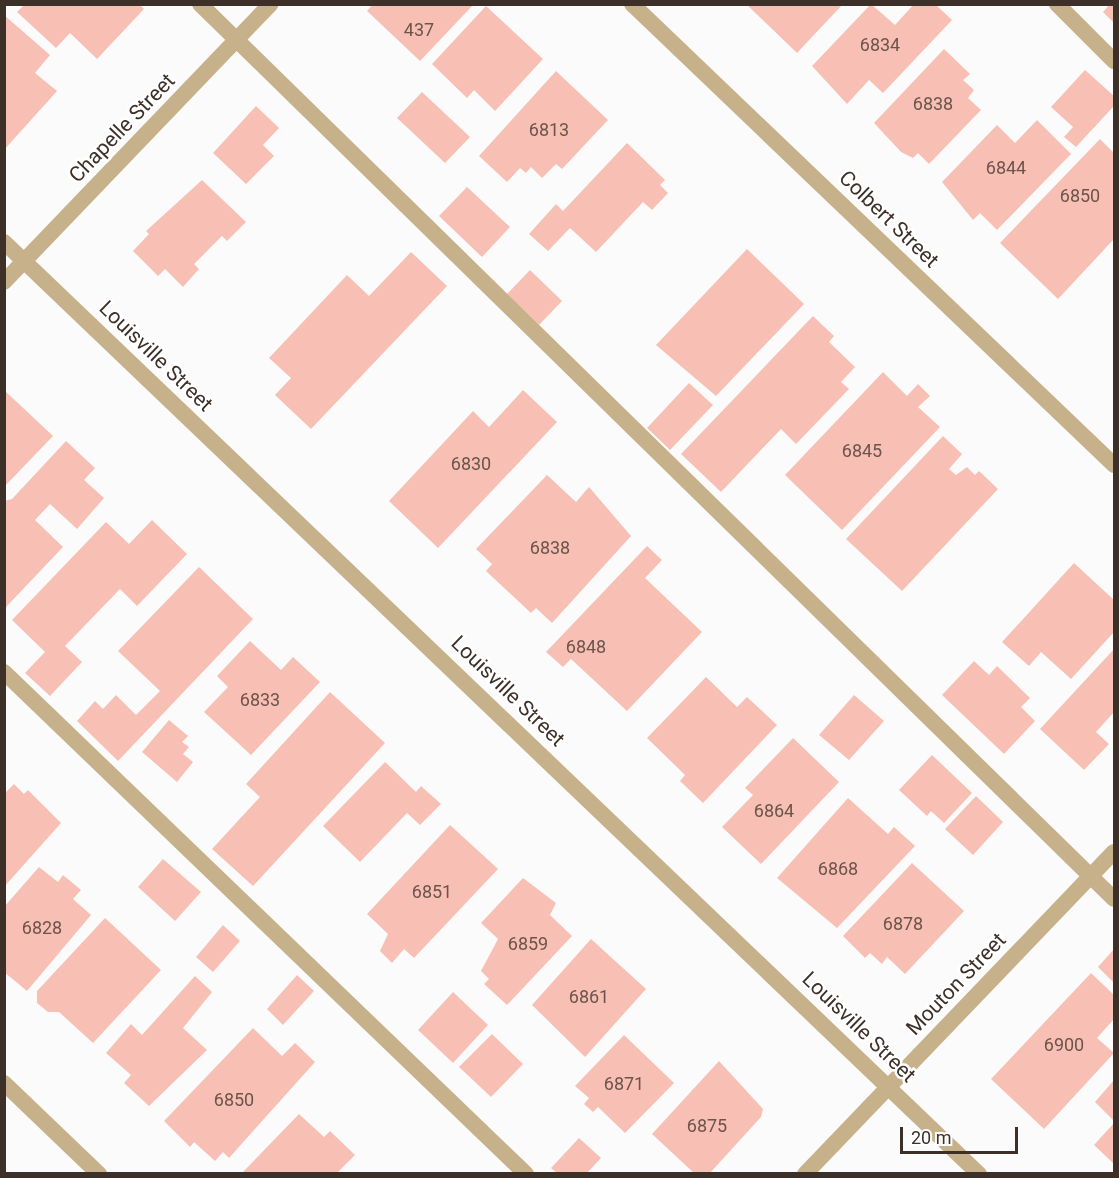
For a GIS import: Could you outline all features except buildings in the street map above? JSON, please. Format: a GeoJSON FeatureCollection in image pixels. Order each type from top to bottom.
{"type":"FeatureCollection","features":[{"type":"Feature","properties":{"kind":"street"},"geometry":{"type":"LineString","coordinates":[[200,4],[1114,899]]}},
{"type":"Feature","properties":{"kind":"street","name":"Chapelle Street"},"geometry":{"type":"LineString","coordinates":[[4,282],[271,4]]}},
{"type":"Feature","properties":{"kind":"street","name":"Colbert Street"},"geometry":{"type":"LineString","coordinates":[[632,4],[1114,465]]}},
{"type":"Feature","properties":{"kind":"street"},"geometry":{"type":"LineString","coordinates":[[1057,4],[1114,61]]}},
{"type":"Feature","properties":{"kind":"street","name":"Louisville Street"},"geometry":{"type":"LineString","coordinates":[[4,242],[979,1173]]}},
{"type":"Feature","properties":{"kind":"street"},"geometry":{"type":"LineString","coordinates":[[4,672],[526,1173]]}},
{"type":"Feature","properties":{"kind":"street","name":"Mouton Street"},"geometry":{"type":"LineString","coordinates":[[805,1173],[1114,852]]}},
{"type":"Feature","properties":{"kind":"street"},"geometry":{"type":"LineString","coordinates":[[4,1083],[99,1173]]}}]}
